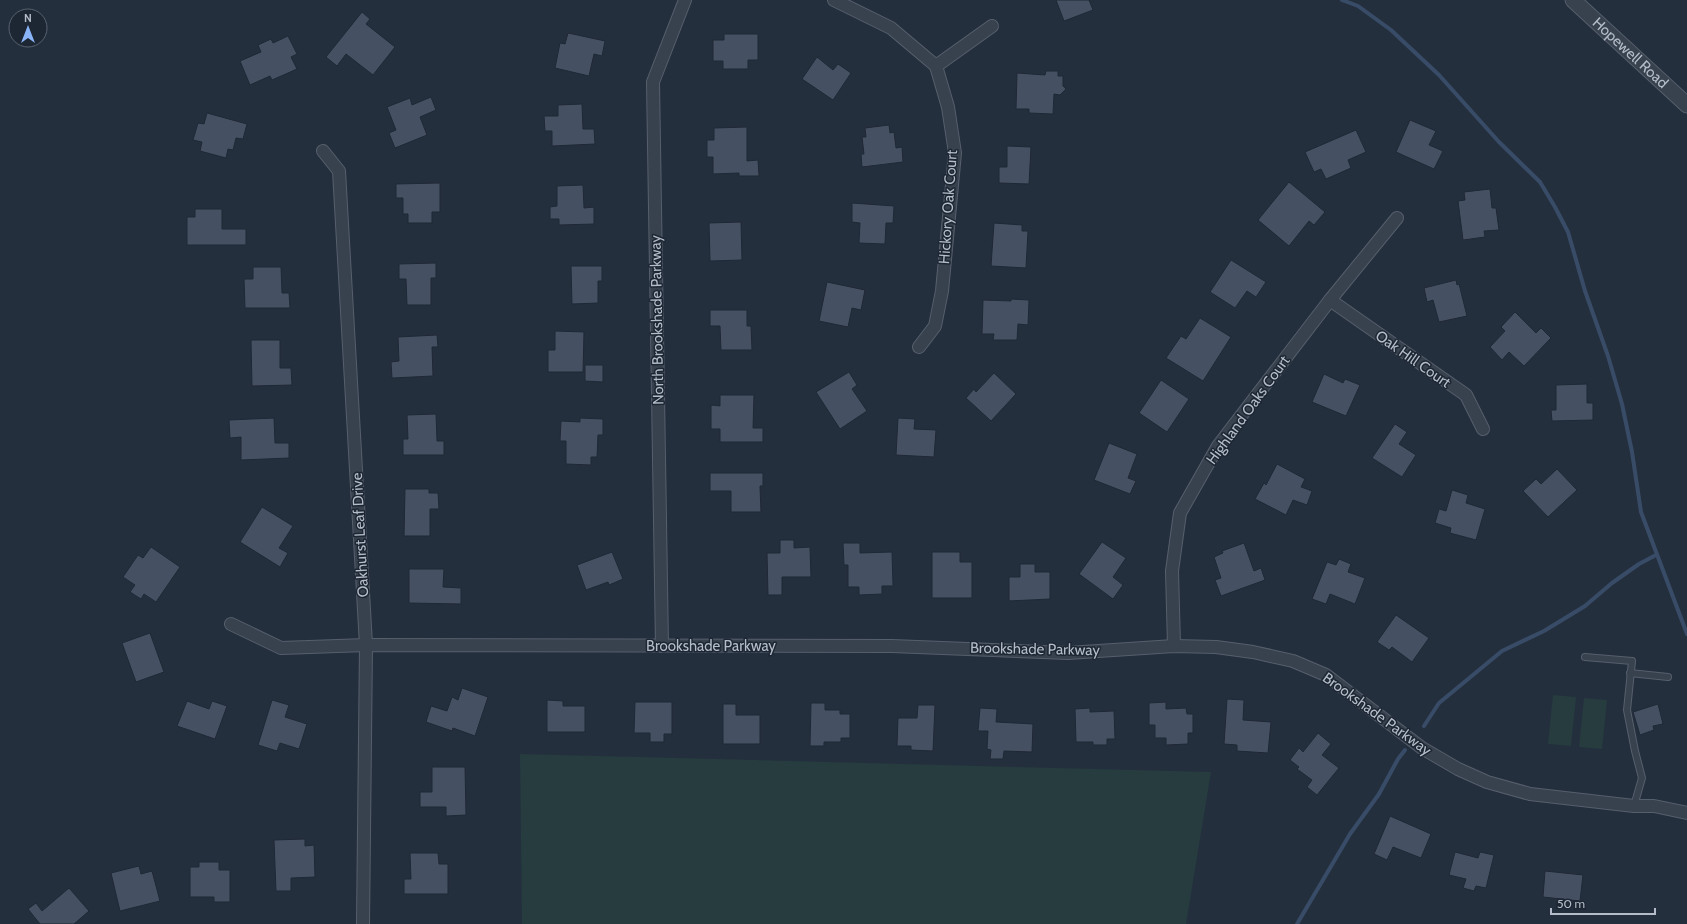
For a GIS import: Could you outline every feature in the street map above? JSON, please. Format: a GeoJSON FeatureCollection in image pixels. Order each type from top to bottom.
{"type":"FeatureCollection","features":[{"type":"Feature","properties":{"kind":"street","name":"North Brookshade Parkway"},"geometry":{"type":"LineString","coordinates":[[662,646],[653,82],[685,0]]}},
{"type":"Feature","properties":{"kind":"street"},"geometry":{"type":"LineString","coordinates":[[834,0],[891,28],[936,66],[992,26]]}},
{"type":"Feature","properties":{"kind":"street","name":"Hopewell Road"},"geometry":{"type":"LineString","coordinates":[[1573,0],[1687,105]]}},
{"type":"Feature","properties":{"kind":"street","name":"Hickory Oak Court"},"geometry":{"type":"LineString","coordinates":[[919,347],[935,326],[942,290],[955,153],[948,107],[936,66]]}},
{"type":"Feature","properties":{"kind":"street","name":"Oakhurst Leaf Drive"},"geometry":{"type":"LineString","coordinates":[[323,151],[339,171],[366,645],[363,924]]}},
{"type":"Feature","properties":{"kind":"street","name":"Highland Oaks Court"},"geometry":{"type":"LineString","coordinates":[[1174,646],[1172,571],[1180,513],[1218,446],[1330,300],[1397,218]]}},
{"type":"Feature","properties":{"kind":"street","name":"Oak Hill Court"},"geometry":{"type":"LineString","coordinates":[[1330,300],[1466,395],[1483,429]]}},
{"type":"Feature","properties":{"kind":"street","name":"Brookshade Parkway"},"geometry":{"type":"LineString","coordinates":[[232,624],[281,648],[366,645],[892,646],[1068,653],[1174,646],[1231,649],[1273,655],[1293,661],[1326,675],[1422,748],[1458,769],[1487,782],[1530,794],[1634,806],[1654,806],[1687,813]]}},
{"type":"Feature","properties":{"kind":"lane"},"geometry":{"type":"LineString","coordinates":[[1585,657],[1632,661],[1627,710],[1642,778],[1634,806]]}},
{"type":"Feature","properties":{"kind":"lane"},"geometry":{"type":"LineString","coordinates":[[1630,673],[1668,677]]}},
{"type":"Feature","properties":{"kind":"green space"},"geometry":{"type":"Polygon","coordinates":[[[1553,695],[1576,697],[1571,746],[1548,744],[1553,695]]]}},
{"type":"Feature","properties":{"kind":"green space"},"geometry":{"type":"Polygon","coordinates":[[[1584,698],[1607,700],[1602,749],[1579,747],[1584,698]]]}},
{"type":"Feature","properties":{"kind":"green space"},"geometry":{"type":"Polygon","coordinates":[[[520,754],[1211,772],[1186,924],[522,924],[520,754]]]}},
{"type":"Feature","properties":{"kind":"building"},"geometry":{"type":"Polygon","coordinates":[[[1056,0],[1089,0],[1093,10],[1064,21],[1056,0]]]}},
{"type":"Feature","properties":{"kind":"building"},"geometry":{"type":"Polygon","coordinates":[[[362,12],[370,19],[366,24],[395,47],[373,75],[346,54],[337,66],[326,57],[362,12]]]}},
{"type":"Feature","properties":{"kind":"building"},"geometry":{"type":"Polygon","coordinates":[[[568,33],[605,41],[602,56],[594,54],[589,76],[555,68],[560,43],[565,44],[568,33]]]}},
{"type":"Feature","properties":{"kind":"building"},"geometry":{"type":"Polygon","coordinates":[[[724,34],[758,34],[758,60],[748,60],[748,69],[723,69],[723,61],[713,61],[713,40],[724,40],[724,34]]]}},
{"type":"Feature","properties":{"kind":"building"},"geometry":{"type":"Polygon","coordinates":[[[288,36],[297,54],[291,57],[297,69],[272,80],[270,76],[250,85],[240,61],[261,52],[258,45],[271,39],[273,43],[288,36]]]}},
{"type":"Feature","properties":{"kind":"building"},"geometry":{"type":"Polygon","coordinates":[[[817,57],[833,70],[838,64],[851,73],[833,100],[802,79],[817,57]]]}},
{"type":"Feature","properties":{"kind":"building"},"geometry":{"type":"Polygon","coordinates":[[[1046,71],[1058,71],[1058,76],[1063,76],[1063,86],[1066,89],[1060,95],[1054,94],[1053,114],[1029,113],[1029,109],[1016,109],[1017,73],[1045,75],[1046,71]]]}},
{"type":"Feature","properties":{"kind":"building"},"geometry":{"type":"Polygon","coordinates":[[[431,97],[436,110],[420,117],[427,135],[395,148],[389,133],[396,130],[387,107],[410,98],[412,105],[431,97]]]}},
{"type":"Feature","properties":{"kind":"building"},"geometry":{"type":"Polygon","coordinates":[[[582,104],[583,129],[594,129],[595,144],[552,146],[552,131],[545,131],[544,116],[558,116],[558,105],[582,104]]]}},
{"type":"Feature","properties":{"kind":"building"},"geometry":{"type":"Polygon","coordinates":[[[207,113],[247,124],[243,139],[236,138],[233,150],[228,149],[226,158],[200,151],[202,142],[193,140],[198,123],[204,124],[207,113]]]}},
{"type":"Feature","properties":{"kind":"building"},"geometry":{"type":"Polygon","coordinates":[[[1410,120],[1436,131],[1429,145],[1443,151],[1434,169],[1396,152],[1410,120]]]}},
{"type":"Feature","properties":{"kind":"building"},"geometry":{"type":"Polygon","coordinates":[[[889,125],[890,133],[894,132],[896,148],[902,147],[903,162],[862,167],[861,154],[864,154],[862,137],[866,137],[865,128],[889,125]]]}},
{"type":"Feature","properties":{"kind":"building"},"geometry":{"type":"Polygon","coordinates":[[[747,127],[747,161],[758,160],[759,176],[739,176],[739,173],[713,174],[713,157],[707,157],[707,140],[714,140],[714,128],[747,127]]]}},
{"type":"Feature","properties":{"kind":"building"},"geometry":{"type":"Polygon","coordinates":[[[1356,130],[1366,152],[1348,160],[1351,168],[1326,179],[1321,169],[1314,172],[1305,152],[1356,130]]]}},
{"type":"Feature","properties":{"kind":"building"},"geometry":{"type":"Polygon","coordinates":[[[1007,146],[1031,147],[1029,184],[999,183],[999,167],[1007,167],[1007,146]]]}},
{"type":"Feature","properties":{"kind":"building"},"geometry":{"type":"Polygon","coordinates":[[[1289,182],[1325,212],[1314,225],[1309,221],[1289,246],[1258,220],[1289,182]]]}},
{"type":"Feature","properties":{"kind":"building"},"geometry":{"type":"Polygon","coordinates":[[[440,183],[440,212],[432,212],[432,223],[408,223],[408,214],[403,214],[403,198],[396,198],[396,184],[440,183]]]}},
{"type":"Feature","properties":{"kind":"building"},"geometry":{"type":"Polygon","coordinates":[[[583,185],[584,208],[594,207],[594,224],[559,225],[559,219],[550,219],[550,207],[557,206],[557,186],[583,185]]]}},
{"type":"Feature","properties":{"kind":"building"},"geometry":{"type":"Polygon","coordinates":[[[1490,189],[1492,208],[1496,208],[1499,230],[1484,231],[1485,237],[1463,240],[1458,201],[1465,200],[1464,192],[1490,189]]]}},
{"type":"Feature","properties":{"kind":"building"},"geometry":{"type":"Polygon","coordinates":[[[852,203],[894,206],[893,223],[886,223],[885,244],[859,243],[860,223],[852,222],[852,203]]]}},
{"type":"Feature","properties":{"kind":"building"},"geometry":{"type":"Polygon","coordinates":[[[195,209],[222,209],[222,229],[246,229],[246,245],[187,245],[187,217],[195,217],[195,209]]]}},
{"type":"Feature","properties":{"kind":"building"},"geometry":{"type":"Polygon","coordinates":[[[741,222],[742,260],[710,261],[709,223],[741,222]]]}},
{"type":"Feature","properties":{"kind":"building"},"geometry":{"type":"Polygon","coordinates":[[[994,223],[1022,225],[1022,231],[1028,231],[1026,268],[991,266],[994,223]]]}},
{"type":"Feature","properties":{"kind":"building"},"geometry":{"type":"Polygon","coordinates":[[[1231,260],[1266,282],[1256,297],[1247,291],[1235,308],[1210,292],[1231,260]]]}},
{"type":"Feature","properties":{"kind":"building"},"geometry":{"type":"Polygon","coordinates":[[[436,263],[436,278],[431,278],[431,305],[407,305],[406,279],[399,279],[399,264],[436,263]]]}},
{"type":"Feature","properties":{"kind":"building"},"geometry":{"type":"Polygon","coordinates":[[[571,266],[602,266],[602,281],[598,281],[598,303],[572,304],[571,266]]]}},
{"type":"Feature","properties":{"kind":"building"},"geometry":{"type":"Polygon","coordinates":[[[253,267],[281,267],[282,293],[289,293],[290,308],[245,308],[244,279],[253,279],[253,267]]]}},
{"type":"Feature","properties":{"kind":"building"},"geometry":{"type":"Polygon","coordinates":[[[1456,280],[1457,285],[1459,284],[1467,316],[1439,322],[1433,300],[1427,302],[1424,288],[1456,280]]]}},
{"type":"Feature","properties":{"kind":"building"},"geometry":{"type":"Polygon","coordinates":[[[827,282],[865,290],[861,310],[852,308],[848,327],[819,321],[827,282]]]}},
{"type":"Feature","properties":{"kind":"building"},"geometry":{"type":"Polygon","coordinates":[[[1011,299],[1029,300],[1028,325],[1018,324],[1017,340],[993,340],[994,334],[982,334],[983,300],[1011,301],[1011,299]]]}},
{"type":"Feature","properties":{"kind":"building"},"geometry":{"type":"Polygon","coordinates":[[[710,310],[747,310],[747,326],[751,326],[752,350],[721,350],[720,326],[710,326],[710,310]]]}},
{"type":"Feature","properties":{"kind":"building"},"geometry":{"type":"Polygon","coordinates":[[[1515,312],[1536,333],[1541,328],[1551,338],[1524,366],[1509,352],[1502,360],[1490,347],[1505,331],[1501,327],[1515,312]]]}},
{"type":"Feature","properties":{"kind":"building"},"geometry":{"type":"Polygon","coordinates":[[[1200,318],[1231,337],[1203,381],[1166,358],[1181,336],[1186,339],[1200,318]]]}},
{"type":"Feature","properties":{"kind":"building"},"geometry":{"type":"Polygon","coordinates":[[[555,331],[584,332],[583,372],[548,372],[548,350],[555,350],[555,331]]]}},
{"type":"Feature","properties":{"kind":"building"},"geometry":{"type":"Polygon","coordinates":[[[437,335],[438,347],[432,347],[433,376],[392,378],[391,362],[399,361],[398,337],[437,335]]]}},
{"type":"Feature","properties":{"kind":"building"},"geometry":{"type":"Polygon","coordinates":[[[251,340],[280,340],[280,368],[291,368],[292,385],[252,386],[251,340]]]}},
{"type":"Feature","properties":{"kind":"building"},"geometry":{"type":"Polygon","coordinates":[[[585,365],[603,365],[603,382],[585,381],[585,365]]]}},
{"type":"Feature","properties":{"kind":"building"},"geometry":{"type":"Polygon","coordinates":[[[849,372],[857,385],[852,389],[867,411],[840,429],[816,392],[849,372]]]}},
{"type":"Feature","properties":{"kind":"building"},"geometry":{"type":"Polygon","coordinates":[[[994,373],[1016,394],[991,421],[966,398],[974,389],[976,392],[994,373]]]}},
{"type":"Feature","properties":{"kind":"building"},"geometry":{"type":"Polygon","coordinates":[[[1324,374],[1343,383],[1345,379],[1360,385],[1346,416],[1312,402],[1324,374]]]}},
{"type":"Feature","properties":{"kind":"building"},"geometry":{"type":"Polygon","coordinates":[[[1161,380],[1189,399],[1167,432],[1139,413],[1161,380]]]}},
{"type":"Feature","properties":{"kind":"building"},"geometry":{"type":"Polygon","coordinates":[[[1587,384],[1587,403],[1593,403],[1593,420],[1552,421],[1551,410],[1556,410],[1556,385],[1587,384]]]}},
{"type":"Feature","properties":{"kind":"building"},"geometry":{"type":"Polygon","coordinates":[[[720,395],[754,395],[753,428],[763,428],[763,442],[720,442],[720,429],[711,429],[711,405],[720,406],[720,395]]]}},
{"type":"Feature","properties":{"kind":"building"},"geometry":{"type":"Polygon","coordinates":[[[436,414],[437,441],[444,441],[444,455],[403,455],[403,439],[408,439],[407,415],[436,414]]]}},
{"type":"Feature","properties":{"kind":"building"},"geometry":{"type":"Polygon","coordinates":[[[274,418],[275,443],[289,443],[289,458],[241,460],[241,437],[230,438],[229,420],[274,418]]]}},
{"type":"Feature","properties":{"kind":"building"},"geometry":{"type":"Polygon","coordinates":[[[580,418],[603,419],[603,435],[598,435],[597,457],[591,457],[591,465],[566,464],[566,441],[560,441],[561,421],[580,422],[580,418]]]}},
{"type":"Feature","properties":{"kind":"building"},"geometry":{"type":"Polygon","coordinates":[[[898,418],[915,419],[914,429],[936,430],[934,457],[896,455],[898,418]]]}},
{"type":"Feature","properties":{"kind":"building"},"geometry":{"type":"Polygon","coordinates":[[[1395,424],[1407,432],[1399,444],[1416,455],[1402,477],[1372,458],[1395,424]]]}},
{"type":"Feature","properties":{"kind":"building"},"geometry":{"type":"Polygon","coordinates":[[[1109,443],[1137,454],[1128,478],[1136,481],[1130,494],[1094,480],[1109,443]]]}},
{"type":"Feature","properties":{"kind":"building"},"geometry":{"type":"Polygon","coordinates":[[[1277,464],[1305,479],[1301,487],[1312,491],[1307,505],[1293,500],[1286,515],[1255,499],[1264,483],[1266,485],[1277,464]]]}},
{"type":"Feature","properties":{"kind":"building"},"geometry":{"type":"Polygon","coordinates":[[[1557,469],[1577,490],[1548,517],[1523,491],[1536,479],[1541,484],[1557,469]]]}},
{"type":"Feature","properties":{"kind":"building"},"geometry":{"type":"Polygon","coordinates":[[[710,473],[763,473],[763,486],[760,486],[761,512],[731,512],[731,491],[710,491],[710,473]]]}},
{"type":"Feature","properties":{"kind":"building"},"geometry":{"type":"Polygon","coordinates":[[[405,489],[429,489],[429,493],[438,493],[439,509],[430,509],[430,536],[404,536],[405,489]]]}},
{"type":"Feature","properties":{"kind":"building"},"geometry":{"type":"Polygon","coordinates":[[[1452,490],[1468,495],[1466,503],[1485,509],[1476,540],[1450,533],[1451,528],[1435,523],[1439,509],[1446,511],[1452,490]]]}},
{"type":"Feature","properties":{"kind":"building"},"geometry":{"type":"Polygon","coordinates":[[[262,507],[293,526],[279,548],[288,553],[280,567],[240,542],[262,507]]]}},
{"type":"Feature","properties":{"kind":"building"},"geometry":{"type":"Polygon","coordinates":[[[780,540],[794,540],[794,548],[810,547],[811,577],[782,577],[782,595],[768,595],[767,553],[780,553],[780,540]]]}},
{"type":"Feature","properties":{"kind":"building"},"geometry":{"type":"Polygon","coordinates":[[[1102,542],[1126,558],[1113,577],[1123,585],[1113,599],[1079,574],[1102,542]]]}},
{"type":"Feature","properties":{"kind":"building"},"geometry":{"type":"Polygon","coordinates":[[[843,543],[860,543],[860,553],[892,552],[893,586],[882,586],[882,594],[859,595],[859,587],[848,587],[848,565],[844,565],[843,543]]]}},
{"type":"Feature","properties":{"kind":"building"},"geometry":{"type":"Polygon","coordinates":[[[1244,543],[1254,571],[1261,568],[1265,580],[1221,596],[1215,580],[1221,578],[1214,557],[1223,553],[1222,551],[1244,543]]]}},
{"type":"Feature","properties":{"kind":"building"},"geometry":{"type":"Polygon","coordinates":[[[151,547],[180,567],[156,602],[144,594],[141,599],[130,592],[135,585],[123,577],[138,555],[143,558],[151,547]]]}},
{"type":"Feature","properties":{"kind":"building"},"geometry":{"type":"Polygon","coordinates":[[[612,552],[623,579],[609,585],[608,582],[586,590],[577,565],[612,552]]]}},
{"type":"Feature","properties":{"kind":"building"},"geometry":{"type":"Polygon","coordinates":[[[932,552],[960,552],[960,562],[972,562],[972,598],[932,598],[932,552]]]}},
{"type":"Feature","properties":{"kind":"building"},"geometry":{"type":"Polygon","coordinates":[[[1339,559],[1351,564],[1348,572],[1365,578],[1355,604],[1330,594],[1326,604],[1312,599],[1327,562],[1336,565],[1339,559]]]}},
{"type":"Feature","properties":{"kind":"building"},"geometry":{"type":"Polygon","coordinates":[[[1020,564],[1035,564],[1035,572],[1050,572],[1050,599],[1009,601],[1009,577],[1020,577],[1020,564]]]}},
{"type":"Feature","properties":{"kind":"building"},"geometry":{"type":"Polygon","coordinates":[[[409,569],[444,569],[443,587],[461,588],[461,604],[409,603],[409,569]]]}},
{"type":"Feature","properties":{"kind":"building"},"geometry":{"type":"Polygon","coordinates":[[[1396,615],[1429,638],[1412,662],[1392,647],[1389,650],[1377,642],[1396,615]]]}},
{"type":"Feature","properties":{"kind":"building"},"geometry":{"type":"Polygon","coordinates":[[[150,633],[164,672],[136,682],[122,643],[150,633]]]}},
{"type":"Feature","properties":{"kind":"building"},"geometry":{"type":"Polygon","coordinates":[[[462,688],[488,697],[475,736],[453,728],[452,731],[426,722],[431,706],[447,711],[452,697],[458,700],[462,688]]]}},
{"type":"Feature","properties":{"kind":"building"},"geometry":{"type":"Polygon","coordinates":[[[1227,699],[1244,700],[1243,720],[1271,722],[1268,753],[1237,751],[1237,745],[1224,744],[1227,699]]]}},
{"type":"Feature","properties":{"kind":"building"},"geometry":{"type":"Polygon","coordinates":[[[272,700],[289,705],[285,717],[307,724],[299,749],[280,743],[277,751],[258,745],[272,700]]]}},
{"type":"Feature","properties":{"kind":"building"},"geometry":{"type":"Polygon","coordinates":[[[547,700],[563,701],[563,706],[585,706],[585,732],[547,732],[547,700]]]}},
{"type":"Feature","properties":{"kind":"building"},"geometry":{"type":"Polygon","coordinates":[[[187,701],[209,709],[212,701],[227,706],[215,739],[177,726],[187,701]]]}},
{"type":"Feature","properties":{"kind":"building"},"geometry":{"type":"Polygon","coordinates":[[[635,702],[672,702],[672,734],[664,734],[664,742],[650,742],[650,733],[634,733],[635,702]]]}},
{"type":"Feature","properties":{"kind":"building"},"geometry":{"type":"Polygon","coordinates":[[[1166,702],[1166,709],[1186,708],[1187,714],[1193,714],[1193,733],[1188,733],[1188,744],[1166,745],[1166,738],[1155,738],[1155,725],[1149,725],[1149,703],[1166,702]]]}},
{"type":"Feature","properties":{"kind":"building"},"geometry":{"type":"Polygon","coordinates":[[[811,703],[825,703],[825,710],[840,710],[840,714],[850,714],[850,738],[841,738],[841,742],[824,742],[824,746],[810,746],[811,703]]]}},
{"type":"Feature","properties":{"kind":"building"},"geometry":{"type":"Polygon","coordinates":[[[723,704],[736,704],[736,715],[760,715],[760,744],[723,744],[723,704]]]}},
{"type":"Feature","properties":{"kind":"building"},"geometry":{"type":"Polygon","coordinates":[[[1658,704],[1663,724],[1653,726],[1654,730],[1640,735],[1633,712],[1658,704]]]}},
{"type":"Feature","properties":{"kind":"building"},"geometry":{"type":"Polygon","coordinates":[[[918,705],[935,705],[933,751],[911,750],[911,746],[897,746],[898,718],[917,718],[918,705]]]}},
{"type":"Feature","properties":{"kind":"building"},"geometry":{"type":"Polygon","coordinates":[[[980,708],[997,709],[996,722],[1033,724],[1032,752],[1004,751],[1003,759],[990,759],[991,750],[987,749],[988,731],[978,731],[980,708]]]}},
{"type":"Feature","properties":{"kind":"building"},"geometry":{"type":"Polygon","coordinates":[[[1090,708],[1090,712],[1114,711],[1115,739],[1107,739],[1107,745],[1093,745],[1093,742],[1076,742],[1075,709],[1090,708]]]}},
{"type":"Feature","properties":{"kind":"building"},"geometry":{"type":"Polygon","coordinates":[[[1318,733],[1331,744],[1322,755],[1339,768],[1317,795],[1307,787],[1312,780],[1297,769],[1299,767],[1290,760],[1299,748],[1303,752],[1318,733]]]}},
{"type":"Feature","properties":{"kind":"building"},"geometry":{"type":"Polygon","coordinates":[[[432,767],[465,767],[466,815],[446,816],[446,807],[420,807],[420,792],[432,792],[432,767]]]}},
{"type":"Feature","properties":{"kind":"building"},"geometry":{"type":"Polygon","coordinates":[[[1390,816],[1431,834],[1421,858],[1393,847],[1387,860],[1374,854],[1390,816]]]}},
{"type":"Feature","properties":{"kind":"building"},"geometry":{"type":"Polygon","coordinates":[[[305,839],[305,846],[314,845],[315,877],[291,878],[291,891],[276,891],[274,840],[305,839]]]}},
{"type":"Feature","properties":{"kind":"building"},"geometry":{"type":"Polygon","coordinates":[[[1455,852],[1478,858],[1480,852],[1494,855],[1486,888],[1476,886],[1474,891],[1463,888],[1466,879],[1449,875],[1455,852]]]}},
{"type":"Feature","properties":{"kind":"building"},"geometry":{"type":"Polygon","coordinates":[[[410,853],[438,853],[439,864],[448,864],[448,894],[404,894],[404,879],[411,879],[410,853]]]}},
{"type":"Feature","properties":{"kind":"building"},"geometry":{"type":"Polygon","coordinates":[[[199,862],[219,862],[219,870],[230,870],[230,902],[214,902],[214,897],[190,897],[190,867],[199,867],[199,862]]]}},
{"type":"Feature","properties":{"kind":"building"},"geometry":{"type":"Polygon","coordinates":[[[139,866],[141,874],[152,871],[160,901],[120,911],[111,873],[139,866]]]}},
{"type":"Feature","properties":{"kind":"building"},"geometry":{"type":"Polygon","coordinates":[[[1545,871],[1583,875],[1580,901],[1543,897],[1545,871]]]}},
{"type":"Feature","properties":{"kind":"building"},"geometry":{"type":"Polygon","coordinates":[[[69,888],[89,911],[74,924],[40,924],[28,909],[36,903],[42,911],[69,888]]]}},
{"type":"Feature","properties":{"kind":"waterway"},"geometry":{"type":"LineString","coordinates":[[1342,0],[1358,6],[1391,30],[1439,75],[1499,142],[1540,182],[1555,207],[1568,232],[1585,291],[1608,356],[1622,404],[1632,452],[1641,512],[1687,634]]}},
{"type":"Feature","properties":{"kind":"waterway"},"geometry":{"type":"LineString","coordinates":[[1424,726],[1439,703],[1502,651],[1544,631],[1585,606],[1612,583],[1639,564],[1656,555]]}},
{"type":"Feature","properties":{"kind":"waterway"},"geometry":{"type":"LineString","coordinates":[[1297,924],[1350,834],[1379,794],[1398,759],[1405,750]]}}]}
